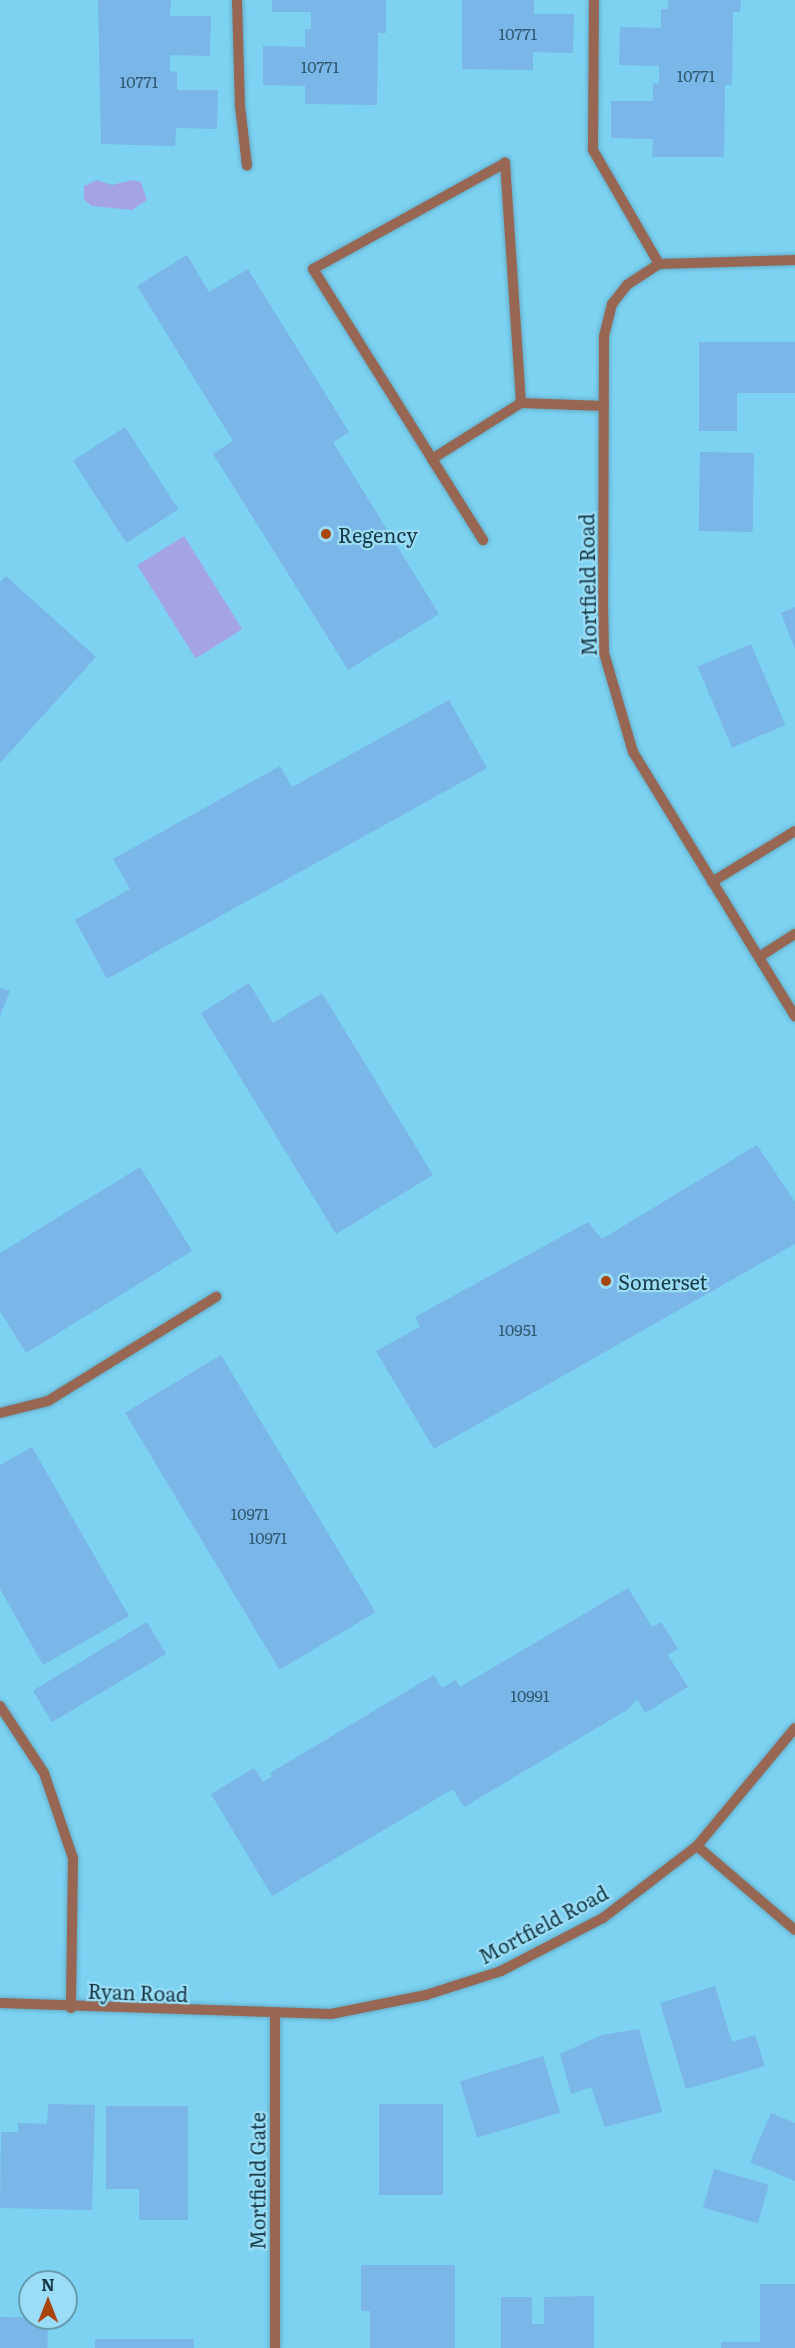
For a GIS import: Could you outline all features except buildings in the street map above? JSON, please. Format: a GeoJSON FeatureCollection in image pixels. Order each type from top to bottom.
{"type":"FeatureCollection","features":[{"type":"Feature","properties":{"kind":"street"},"geometry":{"type":"LineString","coordinates":[[237,0],[247,166]]}},
{"type":"Feature","properties":{"kind":"street"},"geometry":{"type":"LineString","coordinates":[[594,0],[593,150],[659,264],[795,260]]}},
{"type":"Feature","properties":{"kind":"street"},"geometry":{"type":"LineString","coordinates":[[483,540],[314,269],[505,163],[516,278],[521,403]]}},
{"type":"Feature","properties":{"kind":"street","name":"Mortfield Road"},"geometry":{"type":"LineString","coordinates":[[659,264],[627,285],[612,304],[604,337],[604,653],[614,700],[633,752],[795,1016]]}},
{"type":"Feature","properties":{"kind":"street"},"geometry":{"type":"LineString","coordinates":[[432,459],[521,403],[604,406]]}},
{"type":"Feature","properties":{"kind":"street"},"geometry":{"type":"LineString","coordinates":[[712,882],[795,831]]}},
{"type":"Feature","properties":{"kind":"street"},"geometry":{"type":"LineString","coordinates":[[759,957],[795,934]]}},
{"type":"Feature","properties":{"kind":"street"},"geometry":{"type":"LineString","coordinates":[[0,1413],[48,1401],[216,1297]]}},
{"type":"Feature","properties":{"kind":"street"},"geometry":{"type":"LineString","coordinates":[[0,1706],[44,1773],[73,1858],[71,2008]]}},
{"type":"Feature","properties":{"kind":"street","name":"Mortfield Road"},"geometry":{"type":"LineString","coordinates":[[274,2015],[331,2014],[426,1995],[501,1971],[603,1918],[697,1846],[795,1728]]}},
{"type":"Feature","properties":{"kind":"street"},"geometry":{"type":"LineString","coordinates":[[697,1846],[795,1930]]}},
{"type":"Feature","properties":{"kind":"street","name":"Ryan Road"},"geometry":{"type":"LineString","coordinates":[[0,2003],[71,2008],[274,2015]]}},
{"type":"Feature","properties":{"kind":"street","name":"Mortfield Gate"},"geometry":{"type":"LineString","coordinates":[[274,2015],[275,2348]]}},
{"type":"Feature","properties":{"kind":"water"},"geometry":{"type":"Polygon","coordinates":[[[97,180],[112,185],[132,180],[141,182],[147,200],[132,210],[92,206],[84,200],[84,186],[97,180]]]}},
{"type":"Feature","properties":{"kind":"water"},"geometry":{"type":"Polygon","coordinates":[[[184,536],[242,629],[196,658],[137,565],[184,536]]]}},
{"type":"Feature","properties":{"kind":"place","name":"Regency"},"geometry":{"type":"Point","coordinates":[326,534]}},
{"type":"Feature","properties":{"kind":"place","name":"Somerset"},"geometry":{"type":"Point","coordinates":[606,1281]}}]}
